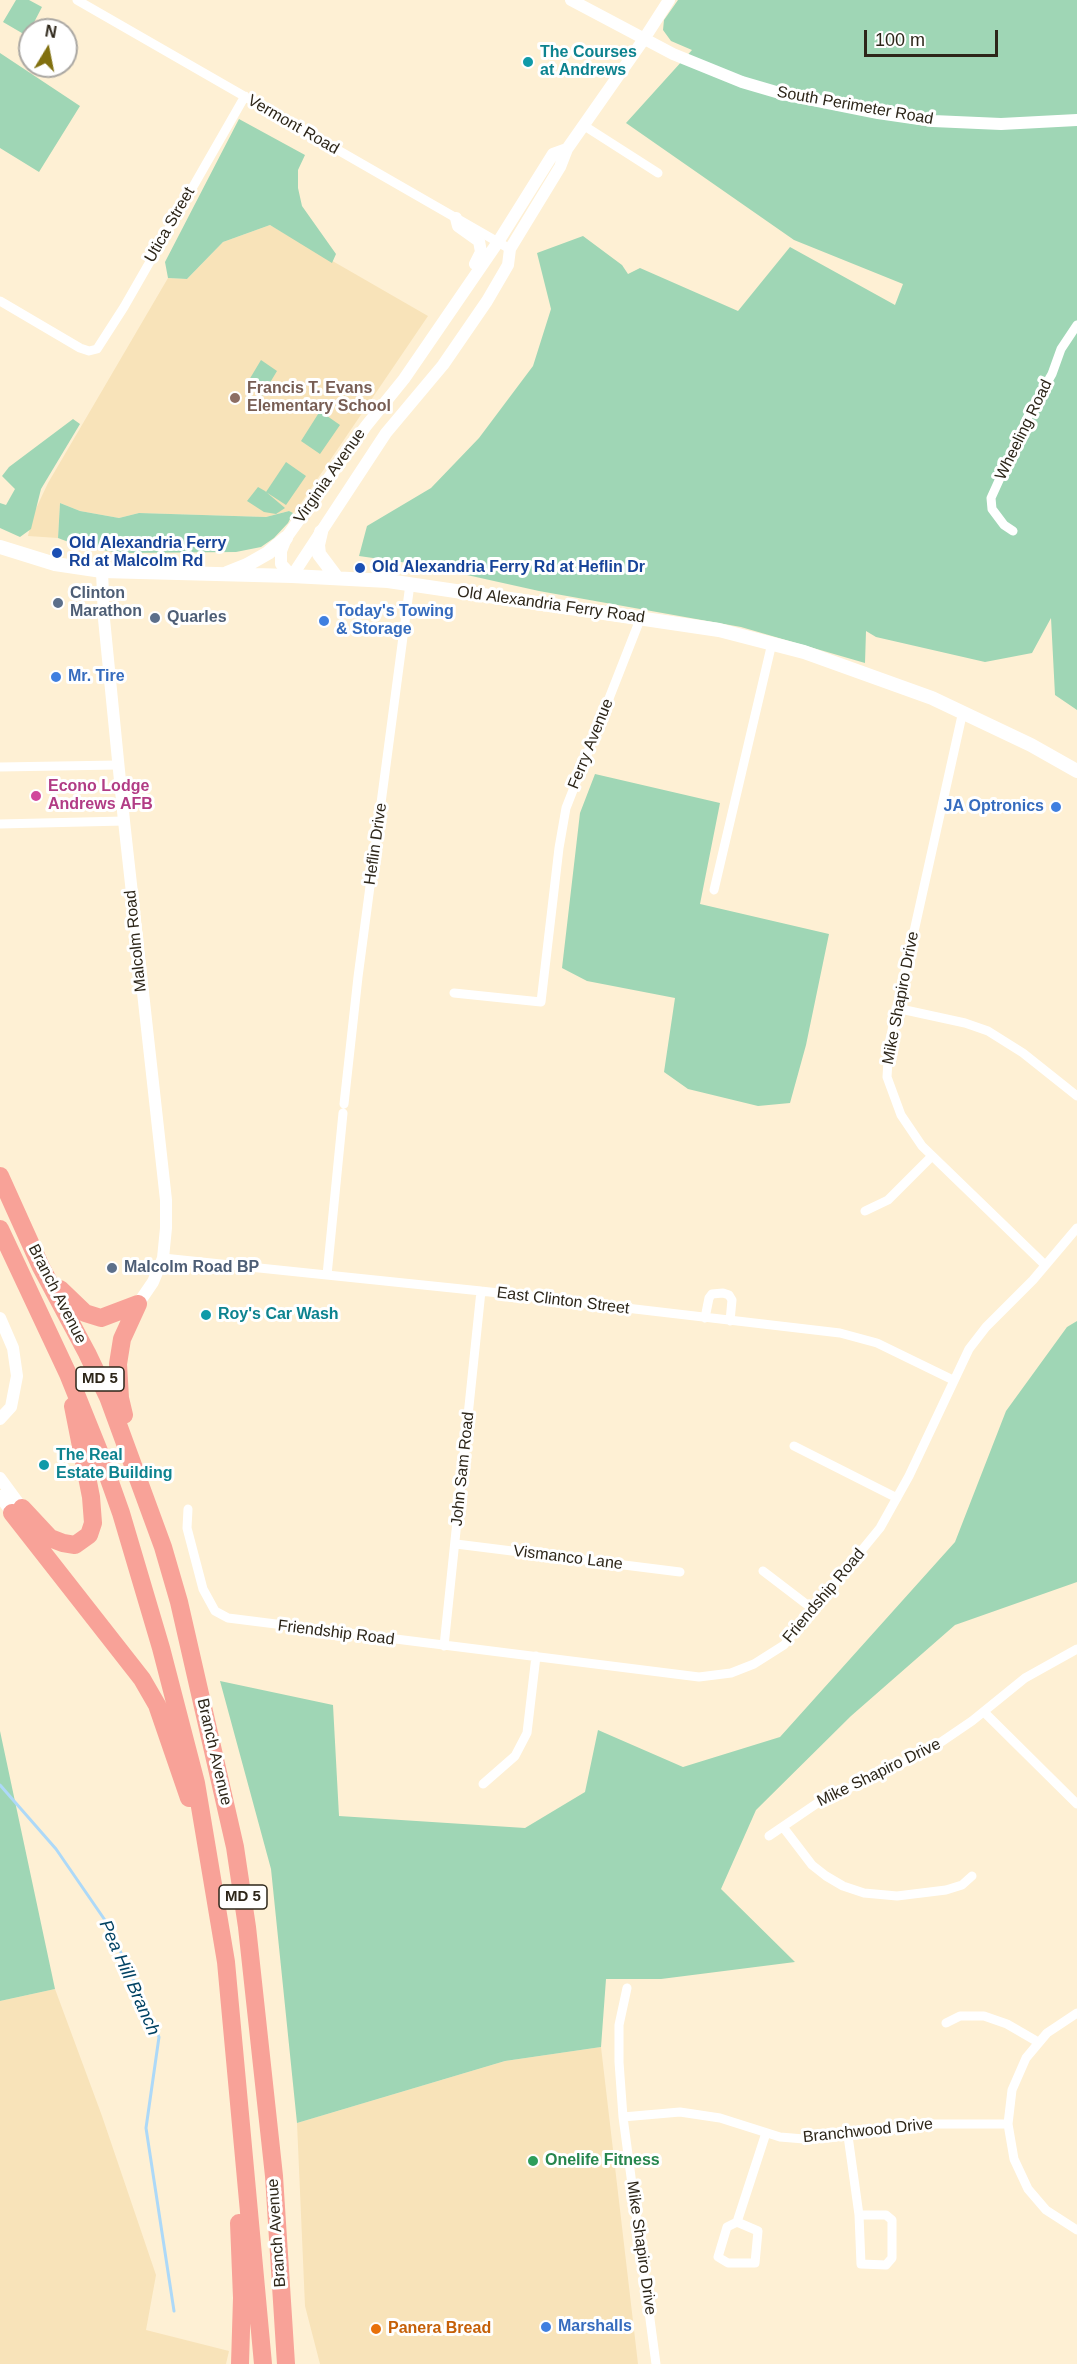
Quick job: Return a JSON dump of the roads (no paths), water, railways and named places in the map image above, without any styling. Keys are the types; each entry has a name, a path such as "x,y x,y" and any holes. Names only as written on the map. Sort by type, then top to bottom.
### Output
{"highway":[{"name":"Branch Avenue","path":"0,1176 41,1267 108,1396 163,1548 179,1602 235,1847 254,1981 274,2176 286,2364"},
{"name":"Branch Avenue","path":"0,1229 68,1374 99,1450 121,1513 161,1648 196,1783 226,1962 264,2364"},
{"path":"41,1267 70,1301 84,1313 101,1318 138,1304"},
{"path":"138,1304 122,1339 118,1364 120,1398 144,1498"},
{"path":"17,1510 56,1541 75,1545 89,1535 93,1523 91,1497 68,1374"},
{"path":"17,1510 142,1679 157,1705 209,1856"},
{"path":"240,2364 242,2298 236,2166 242,2129"},
{"path":"274,2176 298,2364"}],"main road":[{"path":"321,532 318,545 319,554 337,578"},
{"path":"221,575 247,565 268,553 286,538"},
{"name":"Old Alexandria Ferry Road","path":"0,547 55,564 102,571 292,576 410,584 719,630 772,643 866,673 963,711 1077,771"}],"street":[{"name":"Vermont Road","path":"77,0 510,249"},
{"name":"South Perimeter Road","path":"571,0 644,39 716,72 768,90 922,120 979,124 1077,120"},
{"name":"Virginia Avenue","path":"567,149 554,154 498,242 404,379 366,426 286,538 281,551 281,564 292,576 386,433 443,365 487,301 508,265 510,249 561,167 567,149 669,0"},
{"name":"Utica Street","path":"0,302 81,348 93,351 97,349 108,334 244,96"},
{"path":"583,125 658,173"},
{"path":"456,218 458,226 476,237 481,246 481,252 473,267 473,278"},
{"name":"Wheeling Road","path":"1013,531 1004,525 992,509 991,498 1030,412 1052,374 1061,349 1077,325"},
{"name":"Malcolm Road","path":"102,571 104,619 118,765 166,1200 164,1258 153,1282 138,1304"},
{"name":"Heflin Drive","path":"327,1275 358,977 410,584"},
{"name":"Ferry Avenue","path":"454,993 541,1002 563,824 571,795 641,617"},
{"path":"714,890 772,643"},
{"name":"Mike Shapiro Drive","path":"963,711 896,1008 887,1052 887,1077 896,1105 906,1124 932,1156 1045,1265"},
{"path":"0,767 118,765"},
{"path":"0,824 124,821"},
{"path":"896,1008 965,1023 988,1031 1023,1053 1077,1096"},
{"path":"865,1212 888,1200 932,1156"},
{"name":"Friendship Road","path":"188,1509 186,1524 203,1589 212,1607 224,1617 265,1624 699,1677 722,1675 742,1669 771,1655 794,1635 880,1528 912,1470 953,1380 975,1339 1077,1228"},
{"name":"East Clinton Street","path":"164,1258 481,1291 832,1332 861,1338 891,1349 953,1380"},
{"name":"John Sam Road","path":"444,1646 481,1291"},
{"path":"705,1318 709,1298 712,1294 723,1293 729,1295 732,1300 730,1321"},
{"path":"0,1318 13,1348 17,1376 11,1407 0,1419"},
{"path":"794,1446 897,1498"},
{"path":"0,1478 17,1510"},
{"path":"0,1496 17,1510"},
{"name":"Vismanco Lane","path":"456,1544 680,1572"},
{"path":"762,1571 814,1610"},
{"name":"Mike Shapiro Drive","path":"769,1836 819,1802 925,1753 984,1712 1025,1678 1077,1649"},
{"path":"483,1784 515,1756 527,1733 536,1656"},
{"path":"984,1712 1077,1804"},
{"path":"783,1827 812,1865 843,1886 864,1893 897,1896 946,1890 962,1884 972,1876"},
{"name":"Mike Shapiro Drive","path":"627,1988 622,2006 618,2041 623,2117 656,2364"},
{"path":"1077,2013 1057,2025 1038,2042 1026,2058 1015,2080 1008,2124 1014,2159 1028,2189 1046,2210 1077,2230"},
{"path":"946,2023 960,2016 984,2016 1007,2024 1038,2042"},
{"name":"Branchwood Drive","path":"623,2117 680,2112 720,2118 765,2133 793,2138 848,2136 930,2124 1008,2124"},
{"path":"737,2222 758,2231 755,2263 728,2263 718,2258 726,2227 737,2222 765,2133"},
{"path":"848,2136 859,2215 861,2264 886,2265 892,2258 892,2220 886,2215 859,2215"}],"waterway":[{"name":"Pea Hill Branch","path":"0,1785 56,1849 109,1926 159,2037 146,2128 174,2311"}],"place":[{"name":"The Courses at Andrews","path":"528,62"},
{"name":"Francis T. Evans Elementary School","path":"235,398"},
{"name":"Old Alexandria Ferry Rd at Malcolm Rd","path":"57,553"},
{"name":"Old Alexandria Ferry Rd at Heflin Dr","path":"360,568"},
{"name":"Clinton Marathon","path":"58,603"},
{"name":"Quarles","path":"155,618"},
{"name":"Today's Towing & Storage","path":"324,621"},
{"name":"Mr. Tire","path":"56,677"},
{"name":"Econo Lodge Andrews AFB","path":"36,796"},
{"name":"JA Optronics","path":"1056,807"},
{"name":"Malcolm Road BP","path":"112,1268"},
{"name":"Roy's Car Wash","path":"206,1315"},
{"name":"The Real Estate Building","path":"44,1465"},
{"name":"Onelife Fitness","path":"533,2161"},
{"name":"Marshalls","path":"546,2327"},
{"name":"Panera Bread","path":"376,2329"}]}
